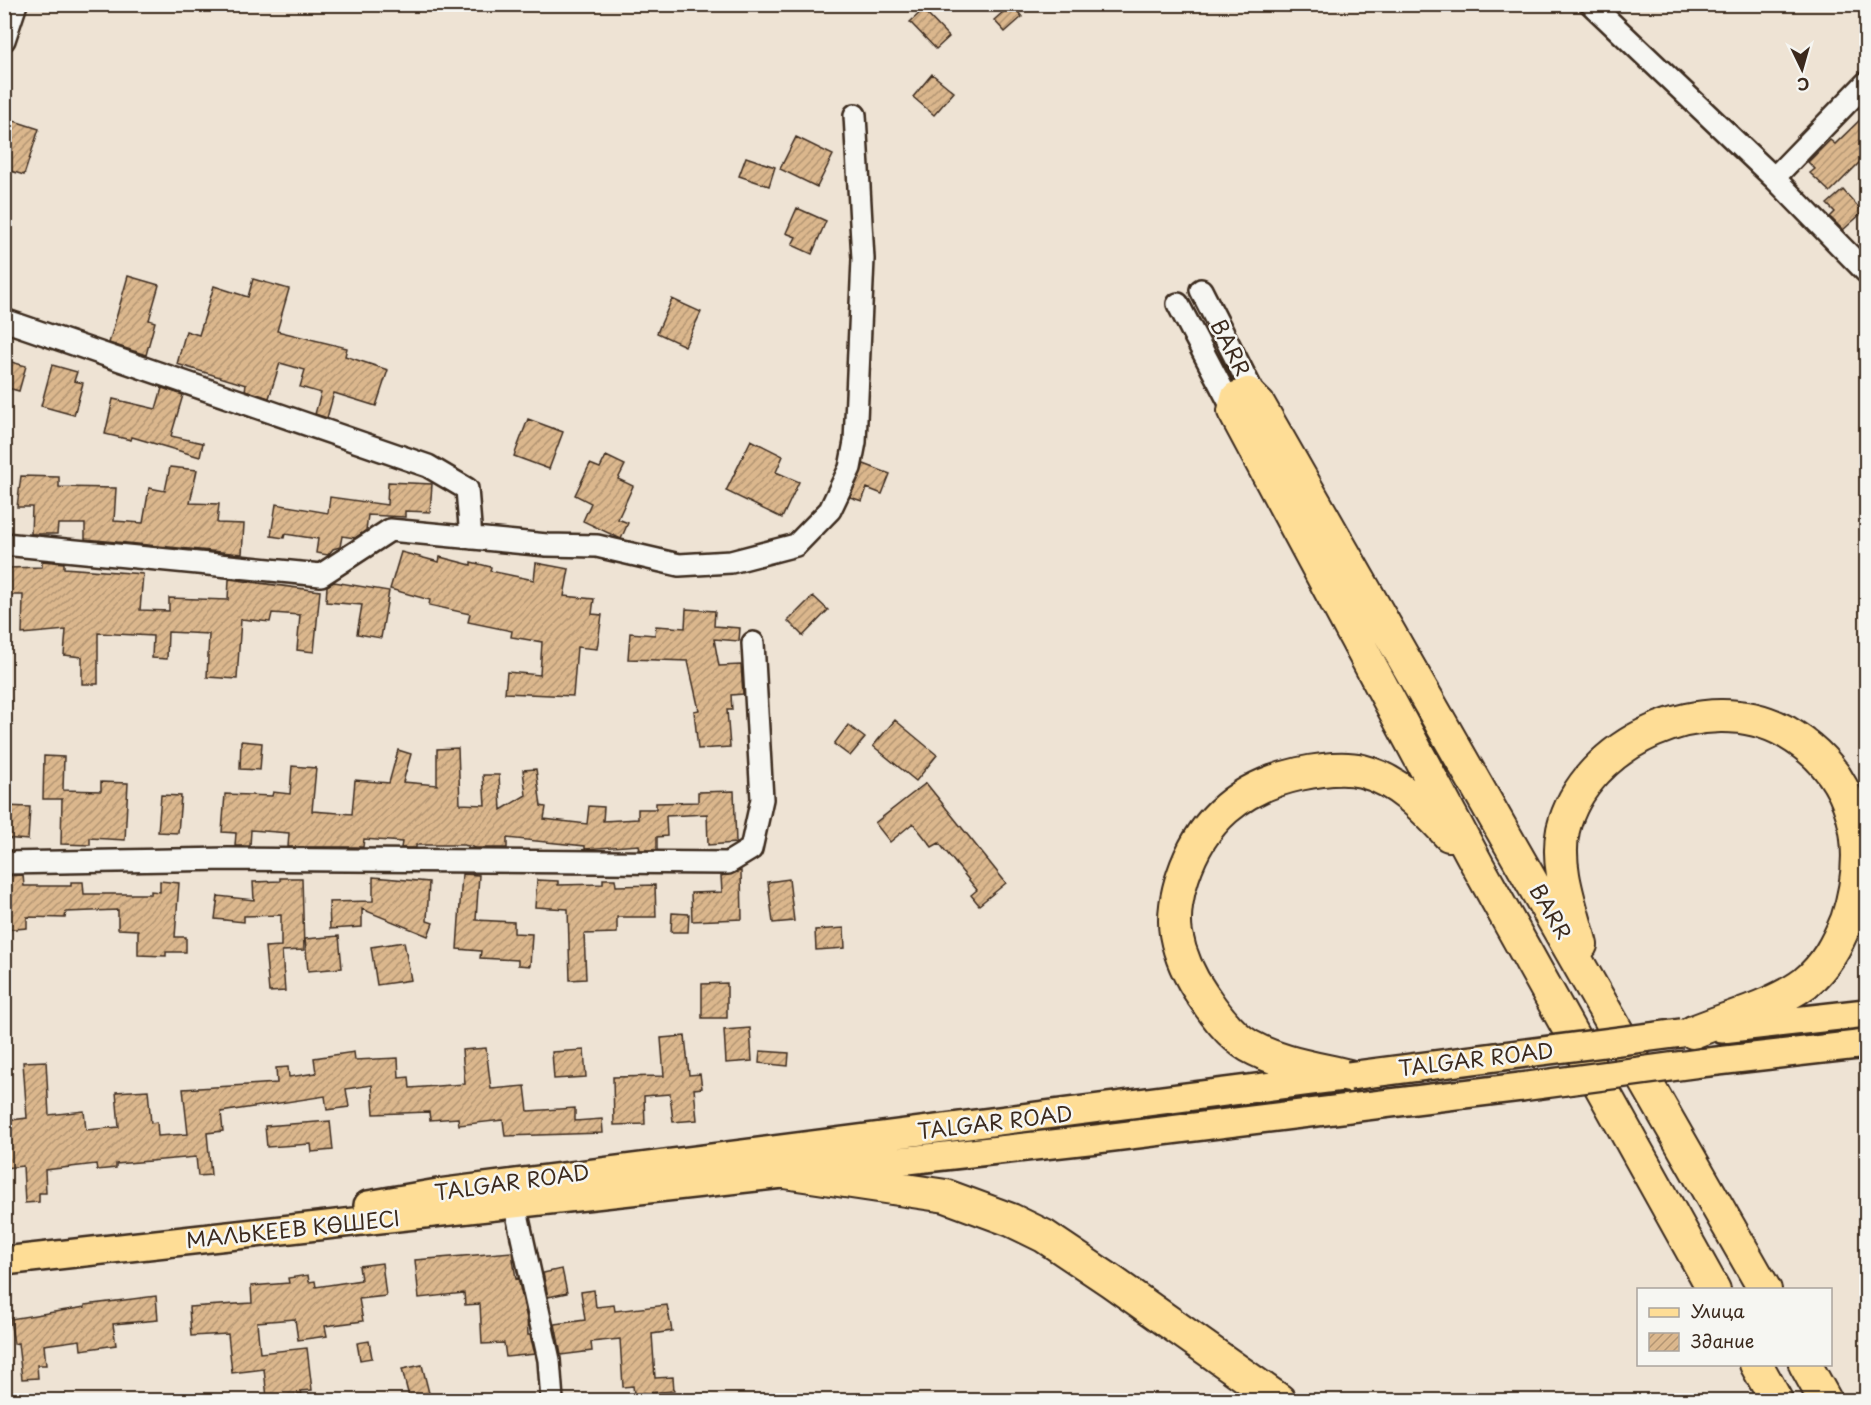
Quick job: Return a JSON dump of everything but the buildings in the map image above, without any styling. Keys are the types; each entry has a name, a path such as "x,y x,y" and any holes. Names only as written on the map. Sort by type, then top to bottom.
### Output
{"highway":[{"path":"1247,408 1320,540"},
{"name":"BARR","path":"1320,540 1478,866 1713,1288"},
{"name":"BARR","path":"1320,540 1590,981 1764,1288"},
{"path":"1590,981 1561,861 1563,830 1577,800 1598,768 1629,743 1667,724 1704,716 1749,718 1785,732 1822,760 1849,798 1860,833 1859,874 1851,908 1835,950 1805,983 1774,999 1687,1033"},
{"path":"1349,1076 1277,1058 1248,1045 1216,1016 1192,980 1176,933 1178,892 1190,855 1208,824 1239,798 1271,780 1319,769 1362,771 1401,789 1421,805 1478,866"},
{"path":"784,1172 946,1196 1011,1220 1044,1236 1111,1281 1279,1401"},
{"path":"1757,1366 1776,1401"},
{"path":"1806,1366 1825,1401"}],"main road":[{"name":"TALGAR ROAD","path":"125,1248 438,1193 1687,1033 1866,1013"},
{"name":"TALGAR ROAD","path":"784,1172 1098,1139 1866,1044"},
{"name":"МАЛЬКЕЕВ КӨШЕСІ","path":"125,1248 515,1205 784,1172"},
{"path":"4,1261 125,1248"}],"street":[{"path":"4,40 16,4"},
{"path":"1591,4 1774,178 1866,272"},
{"path":"1774,178 1866,82"},
{"path":"4,544 321,575 390,530 547,545 597,546 679,565 732,562 796,545 830,510 850,468 855,442 862,259 855,115"},
{"name":"BARR","path":"1201,290 1247,408"},
{"name":"BARR","path":"1178,304 1247,408"},
{"path":"4,320 428,466 467,489 471,538"},
{"path":"4,863 229,860 728,863 751,849 762,799 753,643"},
{"path":"515,1205 549,1360 552,1401"}]}
